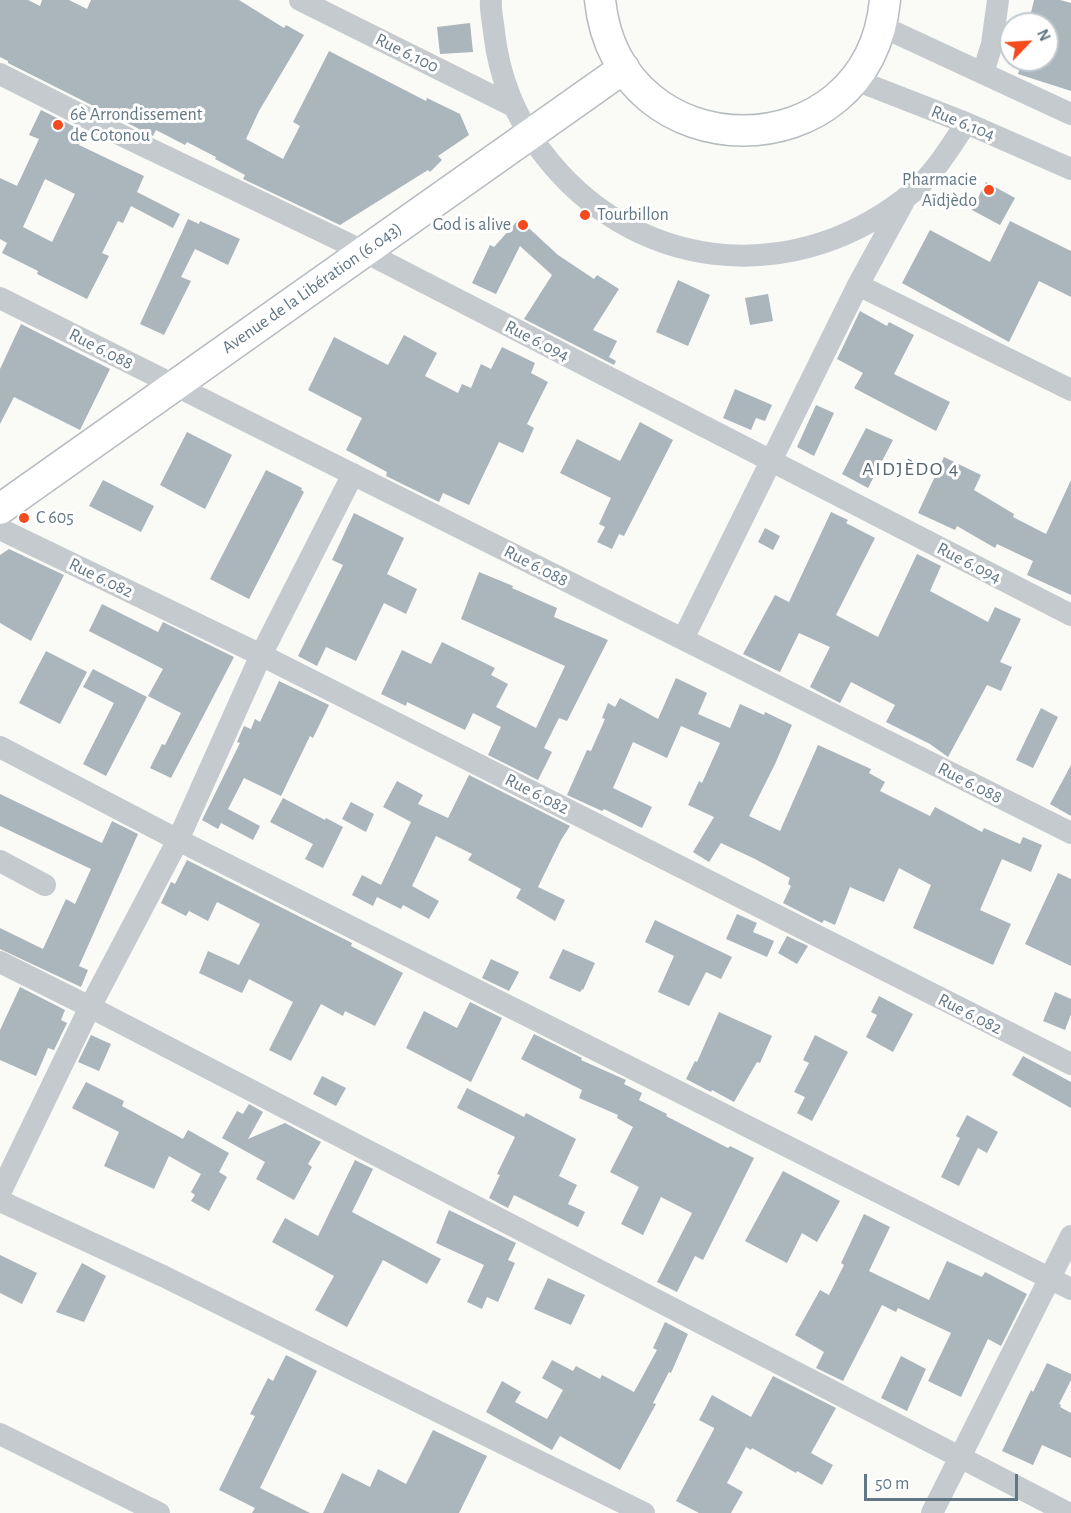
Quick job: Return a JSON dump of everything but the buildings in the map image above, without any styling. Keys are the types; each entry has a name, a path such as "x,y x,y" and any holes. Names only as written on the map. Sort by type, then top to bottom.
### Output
{"main road":[{"path":"600,0 606,32 624,68 640,88 667,110 698,124 732,131 766,130 799,120 828,103 853,79 870,54 883,13"},
{"name":"Avenue de la Libération (6.043)","path":"0,509 624,68"}],"street":[{"name":"Rue 6.100","path":"300,0 513,106"},
{"path":"491,0 497,57 513,106 529,135 559,175 595,207 636,232 681,248 728,256 775,255 822,244 865,226 905,199 936,170 966,123"},
{"path":"983,73 992,44 998,0"},
{"path":"883,13 983,73 1071,114"},
{"name":"Rue 6.094","path":"0,74 123,136 365,252 1071,615"},
{"name":"Rue 6.104","path":"853,79 966,123 1071,169"},
{"path":"683,639 858,285 905,199"},
{"path":"858,285 1071,390"},
{"name":"Rue 6.088","path":"0,298 1071,833"},
{"path":"0,1193 90,1007 178,840 261,655 353,474"},
{"name":"Rue 6.082","path":"0,529 261,655 1071,1064"},
{"path":"0,747 178,840 1071,1289"},
{"path":"0,861 45,885"},
{"path":"0,962 1068,1513"},
{"path":"0,1201 163,1276 644,1513"},
{"path":"932,1513 1071,1236"},
{"path":"0,1434 159,1513"}],"place":[{"name":"6è Arrondissement de Cotonou","path":"58,125"},
{"name":"Pharmacie Aïdjèdo","path":"989,190"},
{"name":"Tourbillon","path":"585,215"},
{"name":"God is alive","path":"523,225"},
{"name":"C 605","path":"24,518"}],"district":[{"name":"AIDJÈDO 4","path":"911,469"}]}
